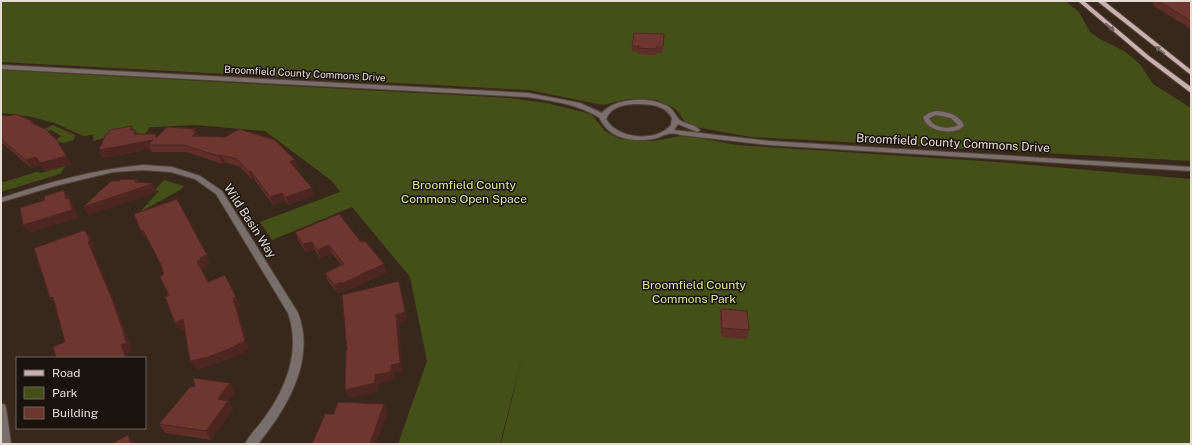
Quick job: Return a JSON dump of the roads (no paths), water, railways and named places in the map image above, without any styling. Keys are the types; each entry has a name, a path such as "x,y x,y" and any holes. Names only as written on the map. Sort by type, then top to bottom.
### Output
{"main road":[{"path":"1081,1 1135,47 1191,91"},
{"path":"1100,1 1191,73"}],"street":[{"name":"Broomfield County Commons Drive","path":"1,67 510,94 534,96 570,103 612,107 630,102 655,104 671,112 676,121 692,129 737,140 769,144 1191,169"},
{"name":"Broomfield County Commons Drive","path":"570,103 591,110 604,117 604,123 611,130 630,137 653,137 668,132 713,135"},
{"path":"604,117 612,107"},
{"path":"936,113 948,115 958,119 961,125 960,127 952,130 941,129 931,125 926,117 936,113"},
{"path":"668,132 674,127 676,121"},
{"name":"Wild Basin Way","path":"1,200 87,175 133,168 152,168 187,173 211,184 219,192 293,313 298,329 299,347 294,373 284,398 266,426 251,444"},
{"path":"1,408 5,444"}],"park label":[{"name":"Broomfield County Commons Open Space","path":"464,192"},
{"name":"Broomfield County Commons Park","path":"694,292"}]}
